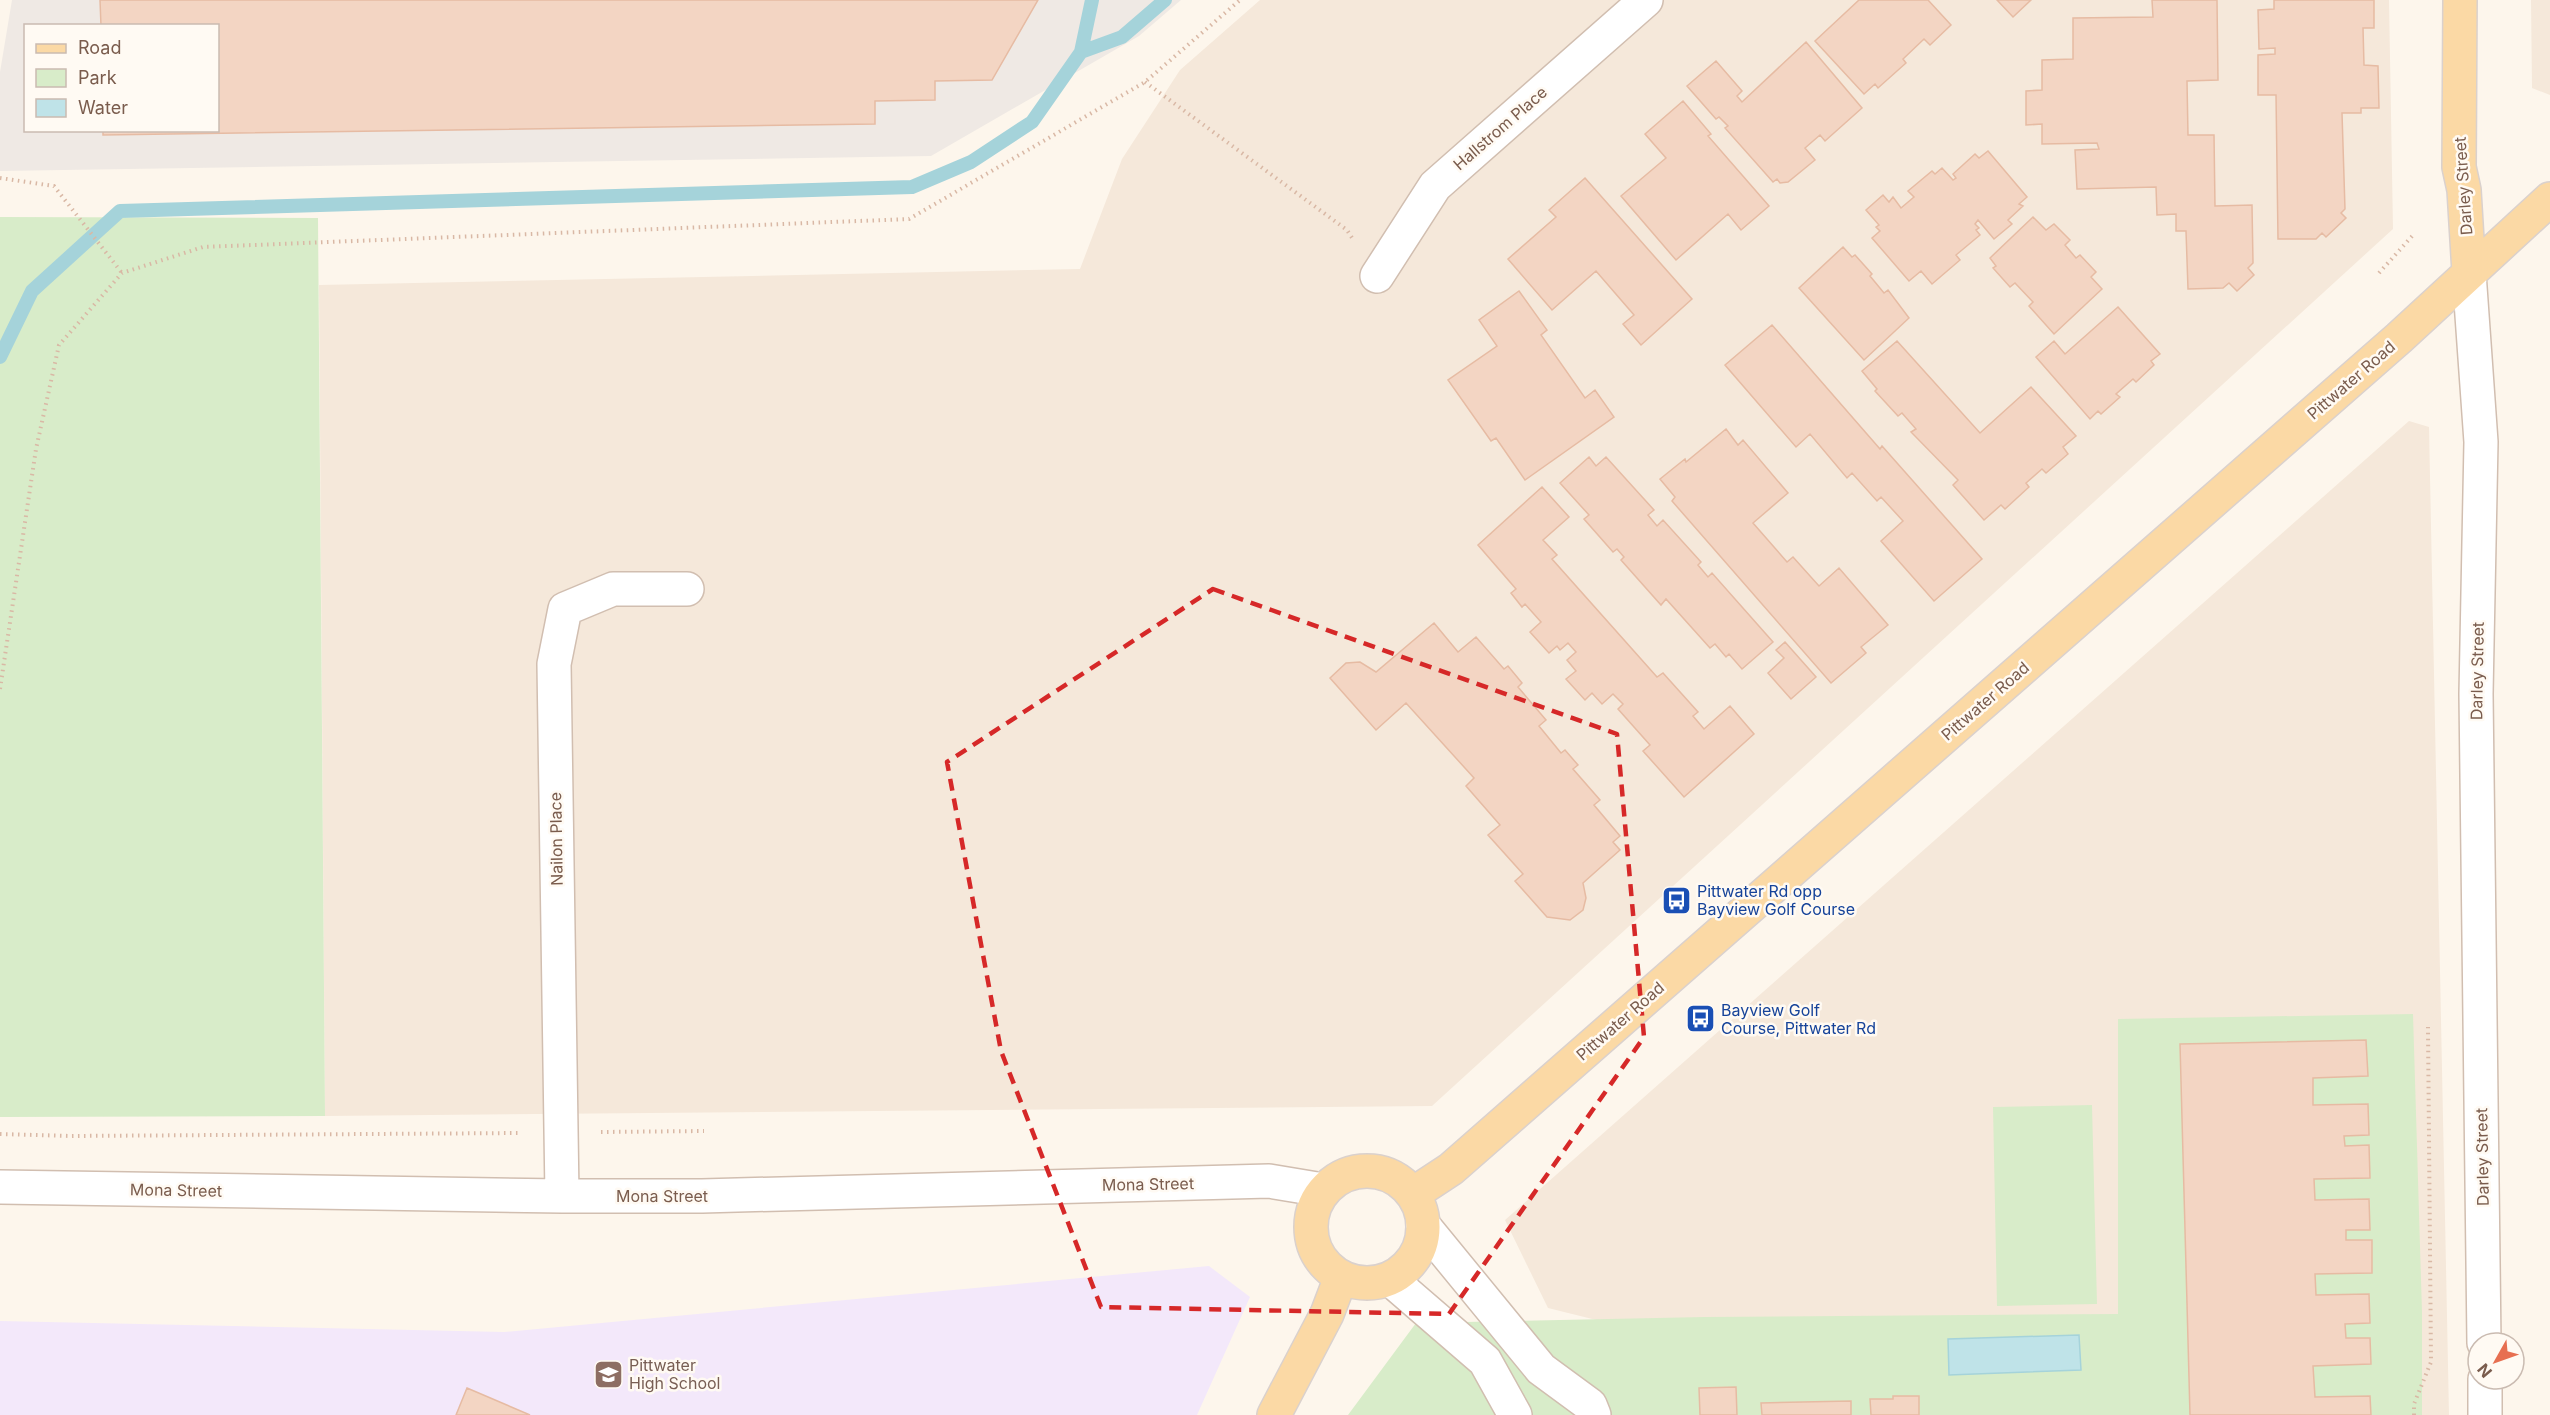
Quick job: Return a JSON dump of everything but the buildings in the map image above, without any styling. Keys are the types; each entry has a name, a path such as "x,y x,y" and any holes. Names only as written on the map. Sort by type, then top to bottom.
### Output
{"main road":[{"name":"Darley Street","path":"2460,0 2459,167 2464,190 2469,273"},
{"name":"Pittwater Road","path":"1413,1194 1451,1169 2469,273 2550,199"},
{"path":"1369,1170 1394,1177 1413,1194 1421,1208 1423,1224 1420,1247 1408,1265 1390,1279 1374,1283 1357,1283 1341,1277 1321,1261 1311,1238 1312,1212 1323,1190 1344,1174 1369,1170"},
{"path":"1274,1415 1327,1314 1341,1277"}],"street":[{"name":"Hallstrom Place","path":"1377,276 1435,186 1646,0"},
{"name":"Darley Street","path":"2469,273 2481,442 2476,694 2484,1331"},
{"name":"Nailon Place","path":"562,1197 554,664 565,609 613,589 687,589"},
{"name":"Mona Street","path":"0,1187 562,1197 702,1196 1269,1181 1323,1190"},
{"path":"1423,1224 1541,1369 1590,1405 1594,1415"},
{"path":"1390,1279 1485,1361 1515,1415"},
{"path":"2485,1391 2485,1415"}],"path":[{"path":"0,689 36,449 59,345 122,273 202,247 909,219 1145,82 1240,0"},
{"path":"1145,82 1347,230 1377,276"},
{"path":"0,178 54,186 122,273"},
{"path":"2379,273 2414,234"},
{"path":"2414,1415 2414,1404 2431,1362 2428,1028"},
{"path":"0,1134 71,1136 704,1131"}],"highlighted area":[{"path":"1213,589 1617,734 1644,1037 1449,1314 1101,1307 1001,1051 947,762"}],"shaded area":[{"path":"12,0 1181,0 1139,36 931,156 0,171 0,72"},
{"path":"1260,0 2389,0 2393,229 1432,1106 325,1116 319,285 1080,269 1122,159 1180,70"},
{"path":"2531,0 2550,0 2550,95 2532,88"},
{"path":"2409,421 2429,427 2449,1415 1694,1415 1689,1343 1548,1308 1505,1220"},
{"name":"Pittwater High School","path":"1209,1266 1250,1297 1197,1415 0,1415 0,1321 504,1332"}],"green space":[{"path":"0,217 318,218 325,1116 0,1117"},
{"path":"2413,1014 2422,1312 2422,1415 1348,1415 1416,1323 1704,1317 2118,1314 2118,1019"},
{"path":"2092,1105 2097,1304 1997,1306 1993,1107"}],"water":[{"path":"2079,1335 2081,1370 1949,1375 1948,1339"}],"waterway":[{"path":"0,357 32,291 120,211 912,187 971,162 1032,122 1081,52 1092,0"},
{"path":"1081,52 1122,37 1165,0"}],"place":[{"name":"Pittwater Rd opp Bayview Golf Course","path":"1676,900"},
{"name":"Bayview Golf Course, Pittwater Rd","path":"1700,1019"},
{"name":"Pittwater High School","path":"608,1374"}]}
